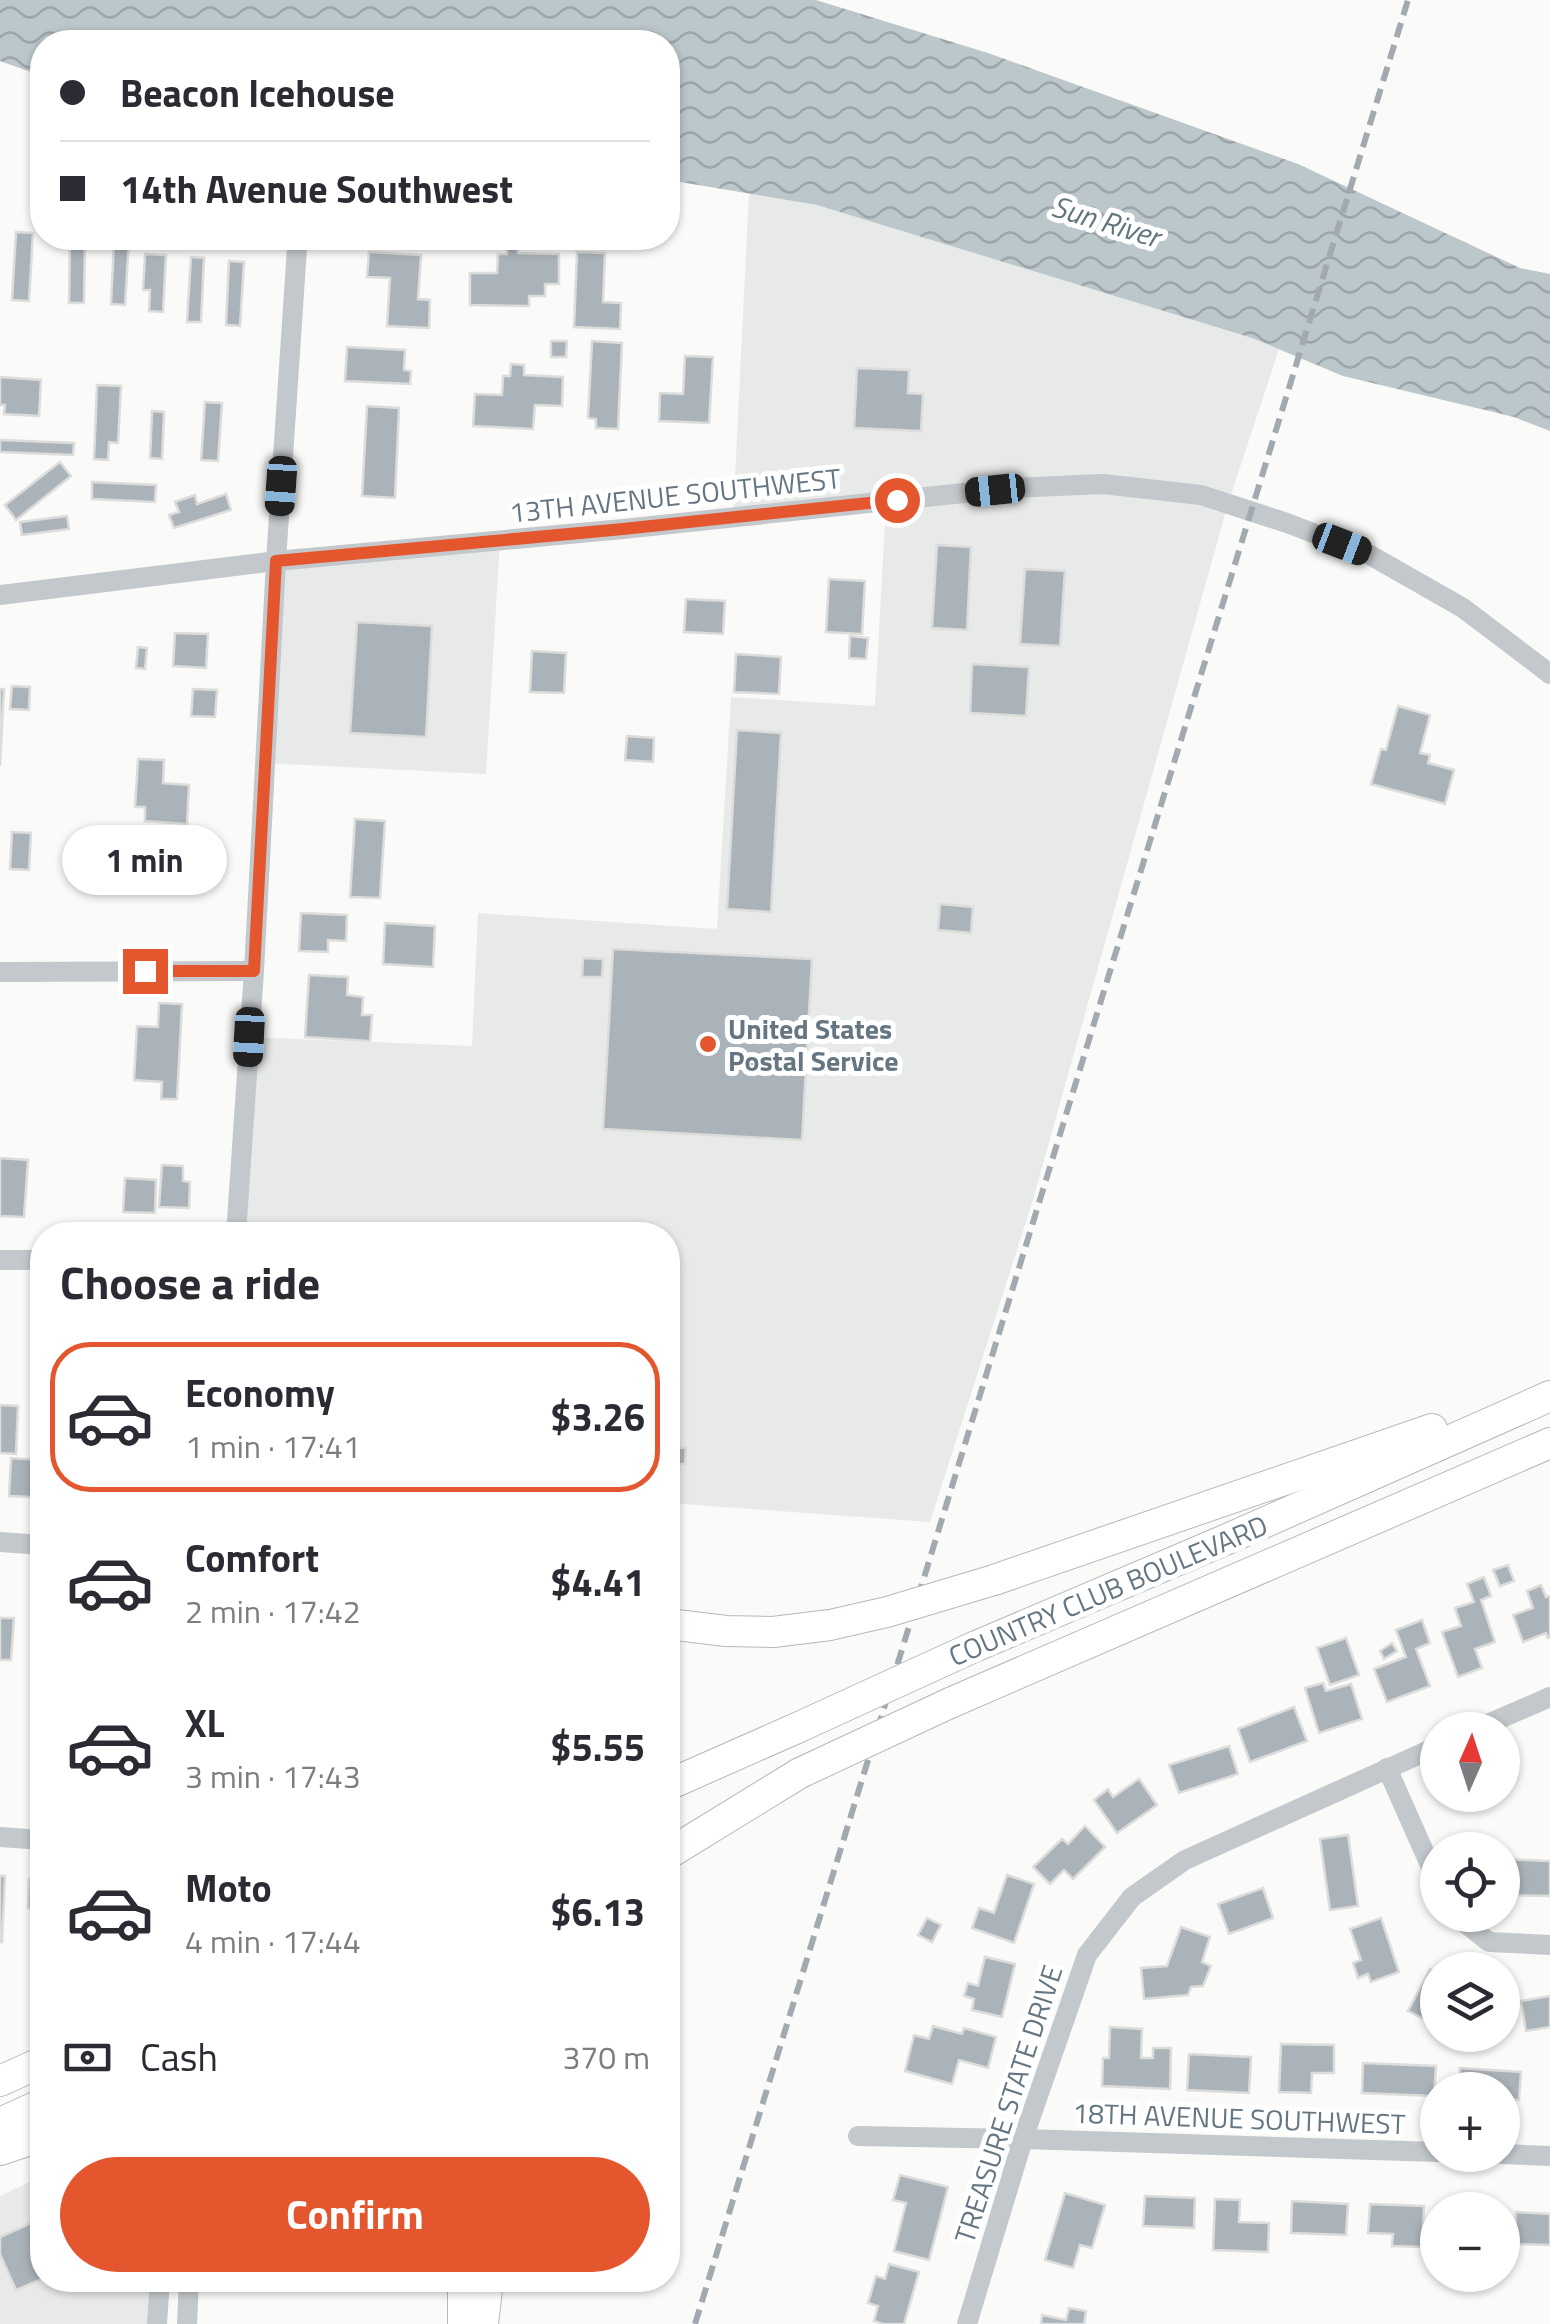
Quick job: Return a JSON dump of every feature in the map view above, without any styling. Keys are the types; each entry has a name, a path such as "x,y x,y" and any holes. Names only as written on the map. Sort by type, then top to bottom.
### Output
{"highway":[{"name":"COUNTRY CLUB BOULEVARD","path":"680,1780 1550,1396"},
{"path":"680,1625 773,1632 887,1612 994,1580 1449,1423 1508,1414"},
{"name":"COUNTRY CLUB BOULEVARD","path":"680,1825 950,1703 1550,1444"},
{"path":"680,1847 800,1773"},
{"path":"0,2081 30,2067"},
{"path":"0,2123 30,2109"},
{"path":"0,2150 30,2140"},
{"path":"463,2292 463,2324"},
{"path":"482,2324 486,2292"}],"street":[{"path":"237,1222 298,250"},
{"name":"13TH AVENUE SOUTHWEST","path":"0,595 276,561 1011,488 1103,484 1200,495 1370,555 1463,608 1550,674"},
{"path":"0,972 254,971"},
{"path":"0,1260 30,1260"},
{"path":"0,1542 30,1543"},
{"path":"1515,1712 1550,1697"},
{"name":"TREASURE STATE DRIVE","path":"967,2324 1023,2139 1087,1954 1132,1896 1185,1860 1420,1754"},
{"path":"1387,1768 1420,1842"},
{"path":"0,1837 30,1839"},
{"path":"1476,1932 1489,1942 1550,1945"},
{"name":"18TH AVENUE SOUTHWEST","path":"858,2136 1420,2151"},
{"path":"1520,2155 1550,2156"},
{"path":"157,2324 159,2292"},
{"path":"187,2324 188,2292"}],"shaded area":[{"path":"749,193 817,205 1279,349 1228,504 1032,1203 930,1522 680,1504 680,1222 237,1222 249,1037 472,1046 478,913 717,929 731,697 875,706 886,502 733,518"},
{"path":"500,541 486,774 265,763 276,561"},
{"path":"30,2182 30,2292 159,2292 158,2324 0,2324 0,2196"}],"water":[{"name":"Sun River","path":"0,0 816,0 988,53 1298,164 1520,268 1550,274 1550,431 1514,417 1343,376 1252,338 817,205 680,182 680,30 30,30 30,72 0,61"}],"building":[{"path":"16,232 30,233 29,301 12,300"},
{"path":"70,250 85,250 84,303 69,303"},
{"path":"114,250 128,250 125,305 111,304"},
{"path":"507,250 518,250 559,254 559,284 545,284 545,296 529,296 529,306 470,305 470,273 497,273 498,254 507,254"},
{"path":"369,252 421,255 418,299 430,300 429,328 387,326 390,278 367,277"},
{"path":"577,252 605,253 603,302 621,303 620,329 574,327"},
{"path":"145,254 166,255 163,312 149,311 150,290 143,290"},
{"path":"191,257 204,258 201,322 187,322"},
{"path":"229,261 244,262 240,326 226,325"},
{"path":"551,341 567,341 566,357 551,357"},
{"path":"592,341 622,343 618,429 596,428 596,419 588,418"},
{"path":"347,347 405,350 404,370 411,371 410,384 345,381"},
{"path":"685,356 713,357 709,423 659,421 660,393 683,394"},
{"path":"511,364 524,365 524,375 563,377 562,406 535,405 533,429 473,426 475,394 502,395 503,376 510,376"},
{"path":"857,368 909,370 908,393 923,394 921,431 854,428"},
{"path":"0,377 41,380 39,416 4,414 5,405 0,405"},
{"path":"97,385 121,386 118,443 109,442 108,460 94,459"},
{"path":"205,402 222,403 218,461 201,460"},
{"path":"367,406 399,408 395,498 362,496"},
{"path":"152,411 164,412 162,459 150,458"},
{"path":"0,440 74,443 73,455 0,452"},
{"path":"60,462 71,476 16,520 5,505"},
{"path":"92,482 156,485 155,502 92,499"},
{"path":"226,494 231,510 174,528 169,515 179,512 175,502 195,495 197,504"},
{"path":"67,516 69,529 22,535 20,522"},
{"path":"937,545 971,547 967,630 932,628"},
{"path":"1025,569 1065,571 1060,646 1020,644"},
{"path":"829,579 865,581 862,634 826,632"},
{"path":"686,599 725,601 723,634 684,632"},
{"path":"357,622 432,626 426,737 350,733"},
{"path":"175,633 208,634 206,668 173,666"},
{"path":"850,636 868,638 866,659 849,658"},
{"path":"138,647 147,648 145,669 136,668"},
{"path":"532,651 566,653 564,693 530,692"},
{"path":"736,654 781,657 779,694 734,692"},
{"path":"972,664 1029,667 1026,716 970,713"},
{"path":"12,686 30,687 29,710 10,709"},
{"path":"0,689 4,689 0,766"},
{"path":"193,689 217,690 215,717 191,716"},
{"path":"1398,706 1430,715 1420,753 1430,755 1428,763 1454,770 1445,804 1371,784 1381,749 1386,750"},
{"path":"737,730 781,733 771,912 727,909"},
{"path":"627,736 654,738 653,762 625,760"},
{"path":"138,759 164,760 163,783 189,785 187,824 145,821 145,807 135,807"},
{"path":"355,819 385,821 380,898 350,897"},
{"path":"12,832 31,833 29,870 10,869"},
{"path":"940,904 973,907 971,933 938,930"},
{"path":"301,913 347,915 346,941 328,940 328,952 299,951"},
{"path":"385,923 435,926 433,967 383,964"},
{"name":"United States Postal Service","path":"613,949 812,959 802,1140 603,1129"},
{"path":"583,958 603,959 602,977 582,977"},
{"path":"309,975 348,977 347,995 363,997 362,1015 372,1015 370,1041 305,1037"},
{"path":"159,1003 182,1004 177,1099 161,1099 162,1082 134,1080 137,1026 158,1027"},
{"path":"0,1158 28,1160 24,1217 0,1216"},
{"path":"162,1165 183,1166 183,1181 190,1182 189,1208 159,1207"},
{"path":"125,1178 156,1180 155,1213 123,1212"},
{"path":"0,1405 18,1406 16,1454 0,1453"},
{"path":"680,1448 686,1448 685,1464 680,1464"},
{"path":"11,1458 30,1459 30,1497 9,1496"},
{"path":"1508,1565 1514,1581 1500,1586 1493,1570"},
{"path":"1484,1577 1491,1596 1481,1600 1495,1642 1475,1649 1482,1668 1458,1677 1442,1632 1461,1626 1455,1608 1474,1602 1467,1584"},
{"path":"1541,1585 1546,1597 1550,1596 1550,1637 1546,1633 1523,1642 1513,1615 1533,1608 1527,1591"},
{"path":"0,1618 14,1618 11,1660 0,1660"},
{"path":"1422,1620 1430,1643 1416,1649 1430,1686 1387,1702 1374,1669 1406,1657 1396,1630"},
{"path":"1346,1638 1359,1675 1330,1685 1317,1648"},
{"path":"1392,1643 1397,1651 1384,1659 1380,1651"},
{"path":"1323,1683 1326,1691 1351,1684 1362,1719 1319,1733 1305,1688"},
{"path":"1294,1707 1307,1741 1250,1762 1238,1729"},
{"path":"1229,1746 1238,1774 1179,1793 1169,1765"},
{"path":"1139,1779 1157,1805 1117,1833 1094,1800 1108,1789 1113,1797"},
{"path":"1085,1826 1105,1847 1073,1879 1064,1870 1050,1884 1033,1867 1062,1839 1068,1844"},
{"path":"1348,1835 1358,1906 1330,1910 1320,1839"},
{"path":"1520,1860 1550,1861 1550,1896 1520,1895"},
{"path":"1007,1875 1034,1884 1014,1943 972,1928 979,1908 994,1913"},
{"path":"0,1876 5,1876 2,1942 0,1942"},
{"path":"1263,1888 1273,1918 1229,1934 1218,1904"},
{"path":"927,1918 941,1925 932,1942 918,1935"},
{"path":"1381,1918 1399,1972 1371,1982 1368,1974 1358,1978 1353,1963 1361,1960 1350,1929"},
{"path":"1181,1927 1210,1937 1202,1962 1211,1966 1203,1986 1191,1987 1188,1995 1144,1999 1141,1968 1167,1966"},
{"path":"985,1957 1015,1964 1002,2017 972,2010 974,1999 964,1996 968,1983 978,1986"},
{"path":"1420,1988 1420,2017 1408,2011"},
{"path":"1550,1996 1550,2027 1526,2031 1521,2001"},
{"path":"933,2026 962,2034 964,2028 996,2037 988,2068 959,2060 952,2084 905,2071 914,2035 929,2039"},
{"path":"1110,2027 1142,2029 1141,2058 1153,2058 1153,2048 1171,2048 1170,2089 1102,2086 1103,2058 1109,2058"},
{"path":"1281,2044 1334,2045 1334,2073 1312,2073 1311,2093 1279,2092"},
{"path":"1189,2054 1251,2057 1249,2093 1187,2090"},
{"path":"1363,2063 1436,2066 1436,2072 1420,2072 1420,2095 1362,2093"},
{"path":"1460,2068 1521,2072 1520,2086 1520,2072 1460,2072"},
{"path":"900,2175 948,2187 929,2260 894,2251 906,2203 893,2200"},
{"path":"1065,2193 1105,2205 1092,2248 1080,2245 1073,2268 1045,2260"},
{"path":"1145,2196 1195,2198 1194,2228 1143,2226"},
{"path":"1215,2199 1240,2200 1239,2222 1269,2223 1268,2252 1213,2250"},
{"path":"1292,2201 1348,2204 1346,2235 1291,2233"},
{"path":"1370,2204 1420,2206 1420,2247 1392,2246 1393,2234 1368,2233"},
{"path":"1520,2212 1550,2214 1550,2245 1520,2244"},
{"path":"30,2223 30,2284 16,2290 0,2254 0,2237"},
{"path":"889,2264 919,2272 904,2324 874,2321 878,2306 868,2303 876,2276 885,2279"},
{"path":"1069,2308 1086,2311 1084,2324 1041,2324 1042,2315 1066,2320"}],"railway":[{"path":"695,2324 1408,0"}],"place":[{"name":"United States Postal Service","path":"708,1044"}],"route":[{"path":"145,971 254,971 276,561 897,500"}]}
